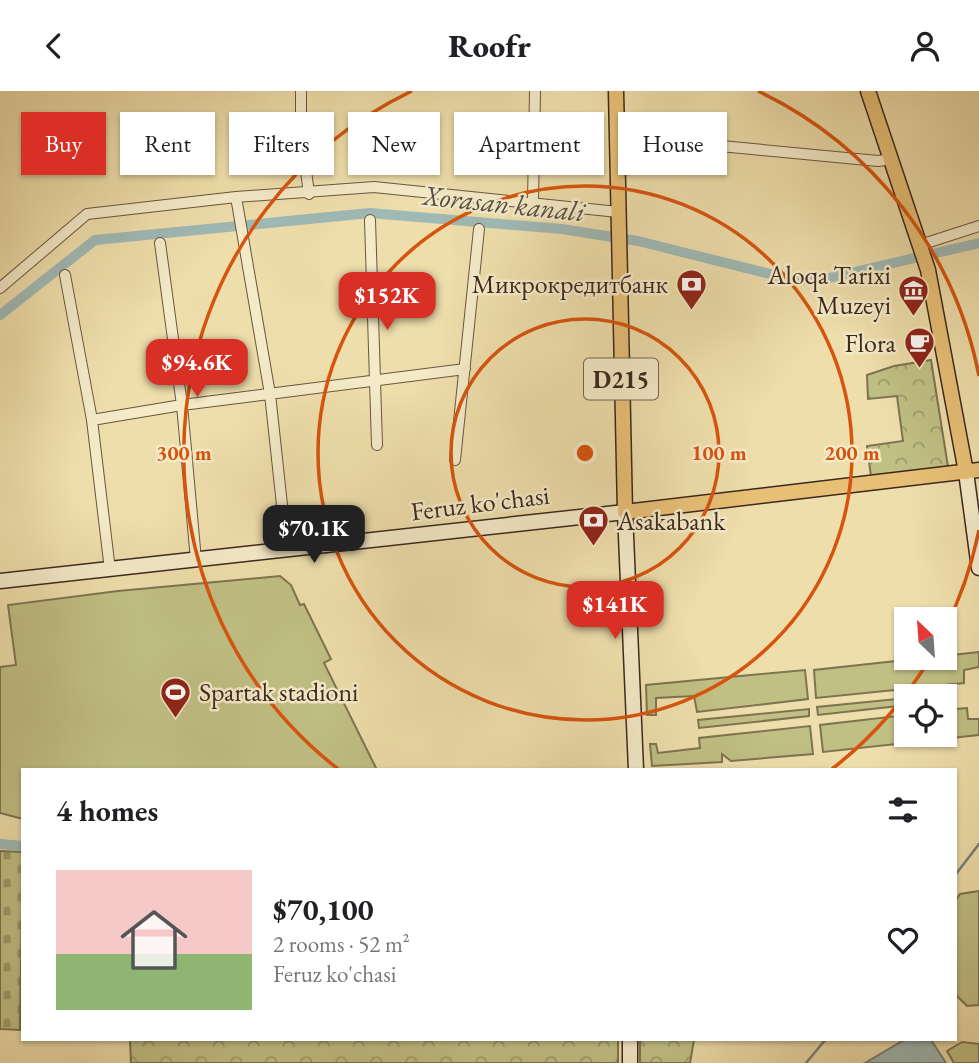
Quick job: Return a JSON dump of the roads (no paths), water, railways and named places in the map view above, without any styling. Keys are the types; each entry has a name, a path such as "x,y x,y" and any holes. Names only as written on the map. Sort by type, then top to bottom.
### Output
{"main road":[{"name":"D215","path":"616,91 625,512"},
{"path":"868,91 928,269 972,471 979,568"},
{"name":"Feruz ko'chasi","path":"0,581 287,551 972,471"},
{"path":"625,512 636,768"},
{"path":"630,1041 630,1063"}],"street":[{"path":"301,91 301,132 309,194"},
{"path":"533,202 535,91"},
{"path":"616,136 878,161 892,159"},
{"path":"0,288 87,214 236,197 309,194 374,187 618,212"},
{"path":"236,197 270,394 287,551"},
{"path":"370,220 377,445"},
{"path":"919,245 979,226"},
{"path":"455,460 480,229"},
{"path":"160,243 182,405 196,560"},
{"path":"65,275 92,420 110,570"},
{"path":"92,420 182,405 465,369"}],"water":[{"path":"902,1041 932,1041 946,1063 865,1063"}],"waterway":[{"name":"Xorasan kanali","path":"0,315 95,240 370,213 562,229 638,241 782,277 816,281 979,243"},
{"path":"0,844 21,846"},
{"path":"957,873 979,844"},
{"path":"806,1063 824,1041"}],"place":[{"name":"Микрокредитбанк","path":"691,311"},
{"name":"Aloqa Tarixi Muzeyi","path":"914,317"},
{"name":"Flora","path":"919,370"},
{"name":"Asakabank","path":"594,548"},
{"name":"Spartak stadioni","path":"176,719"}]}
